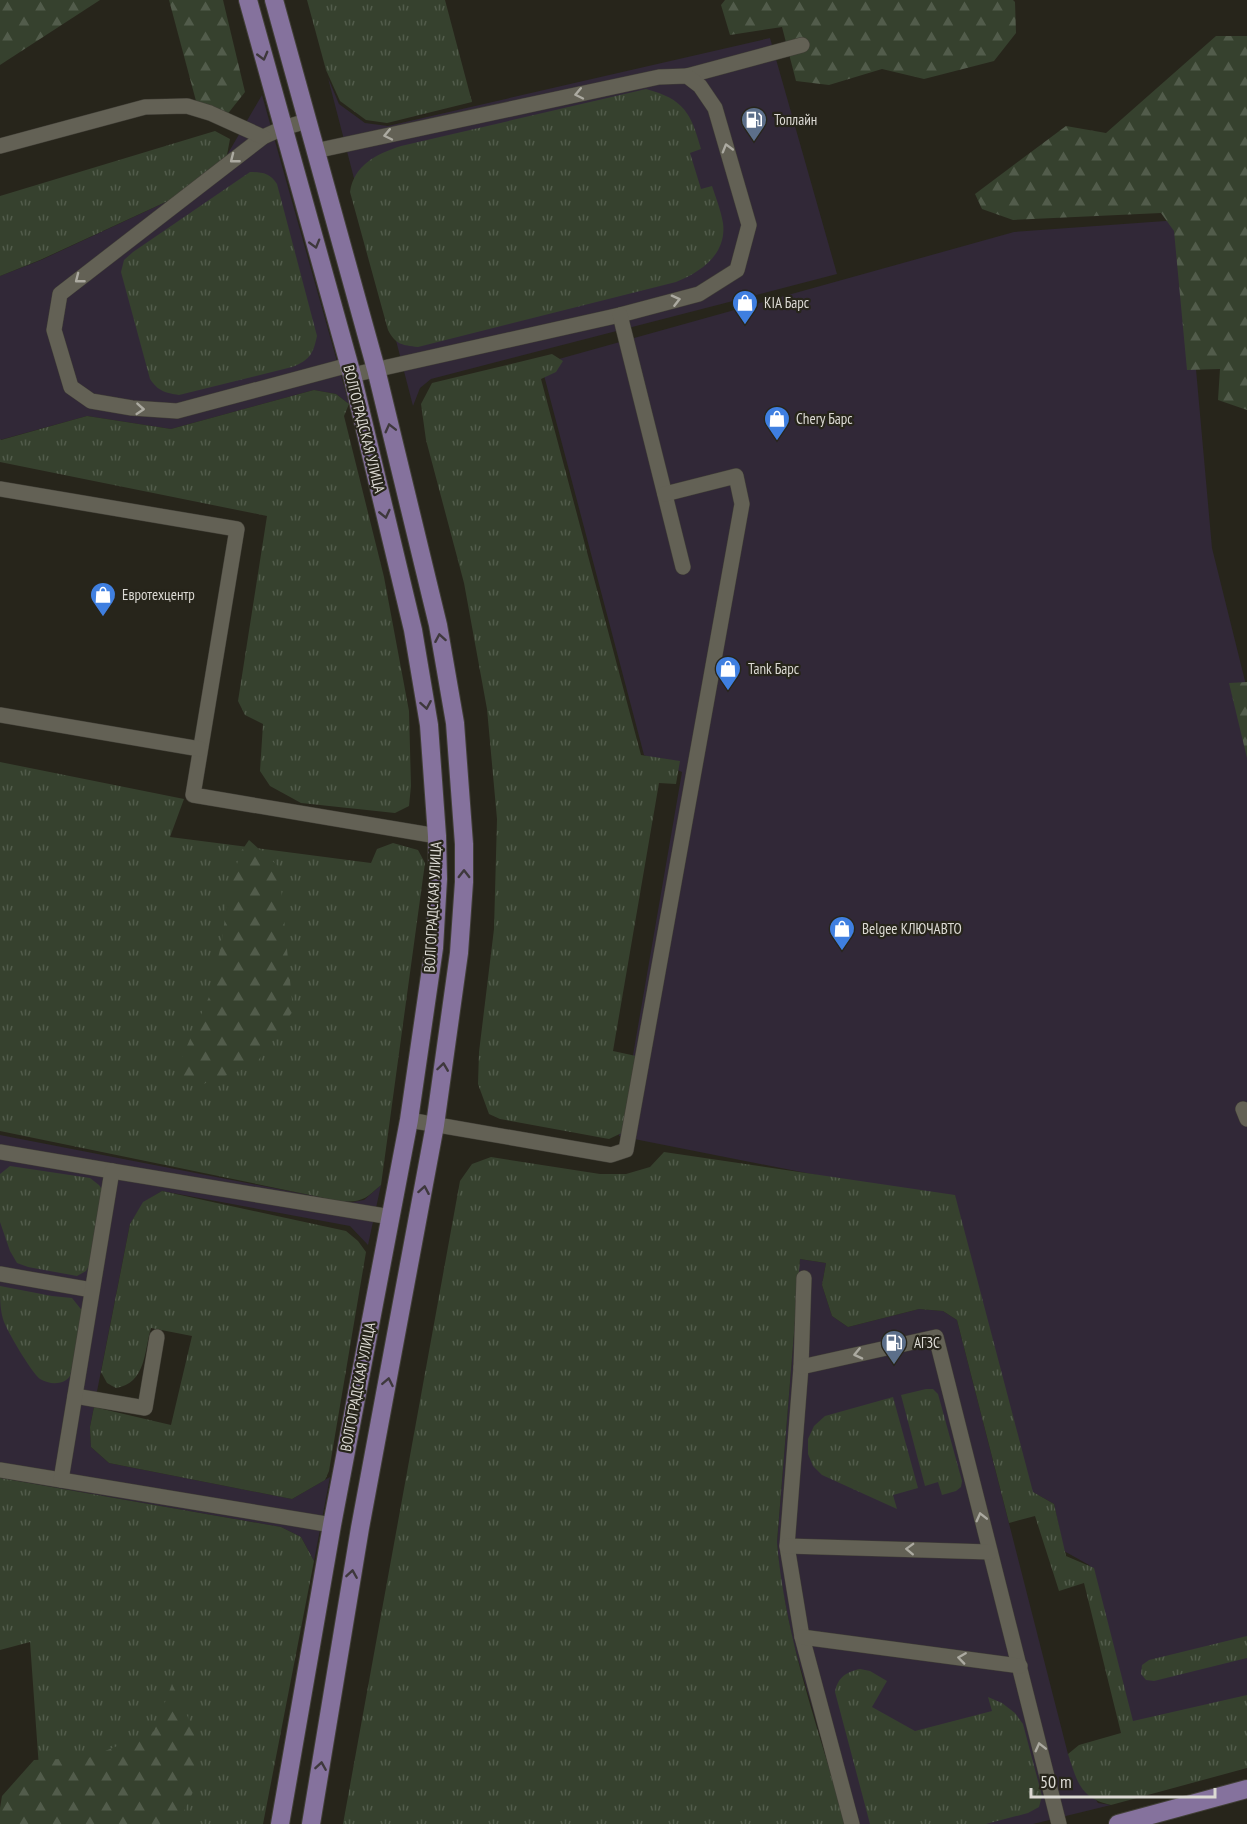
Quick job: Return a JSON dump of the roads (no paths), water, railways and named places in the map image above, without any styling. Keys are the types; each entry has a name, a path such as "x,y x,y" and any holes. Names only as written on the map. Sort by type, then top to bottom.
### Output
{"main road":[{"name":"ВОЛГОГРАДСКАЯ УЛИЦА","path":"248,0 350,370 413,630 429,725 438,879 434,948 409,1120 332,1525 280,1824"},
{"name":"ВОЛГОГРАДСКАЯ УЛИЦА","path":"274,0 376,369 438,625 455,723 464,844 459,953 435,1125 360,1528 311,1824"},
{"path":"1118,1824 1247,1790"}],"lane":[{"path":"315,151 659,77 687,76 802,45"},
{"path":"307,121 263,137 60,294 54,330 71,387 91,401 132,408 177,411 350,370 376,369 620,315 699,294 737,270 749,225 715,108 700,86 687,76"},
{"path":"0,146 144,107 187,106 210,113 263,137"},
{"path":"620,315 683,567"},
{"path":"409,1120 611,1155 626,1150 741,504 736,476 665,494"},
{"path":"0,489 237,529 193,795 437,836"},
{"path":"0,715 200,749"},
{"path":"0,1152 391,1217"},
{"path":"61,1480 112,1171"},
{"path":"0,1274 92,1290"},
{"path":"804,1278 801,1367 787,1546 802,1636 852,1824"},
{"path":"75,1396 146,1408 157,1337"},
{"path":"801,1367 936,1337 1059,1824"},
{"path":"0,1470 332,1525"},
{"path":"787,1546 990,1551"},
{"path":"802,1636 1020,1666"}],"place":[{"name":"Топлайн","path":"754,143"},
{"name":"KIA Барс","path":"745,326"},
{"name":"Chery Барс","path":"777,442"},
{"name":"Евротехцентр","path":"103,618"},
{"name":"Tank Барс","path":"728,692"},
{"name":"Belgee КЛЮЧАВТО","path":"842,952"},
{"name":"АГЗС","path":"894,1366"}]}
